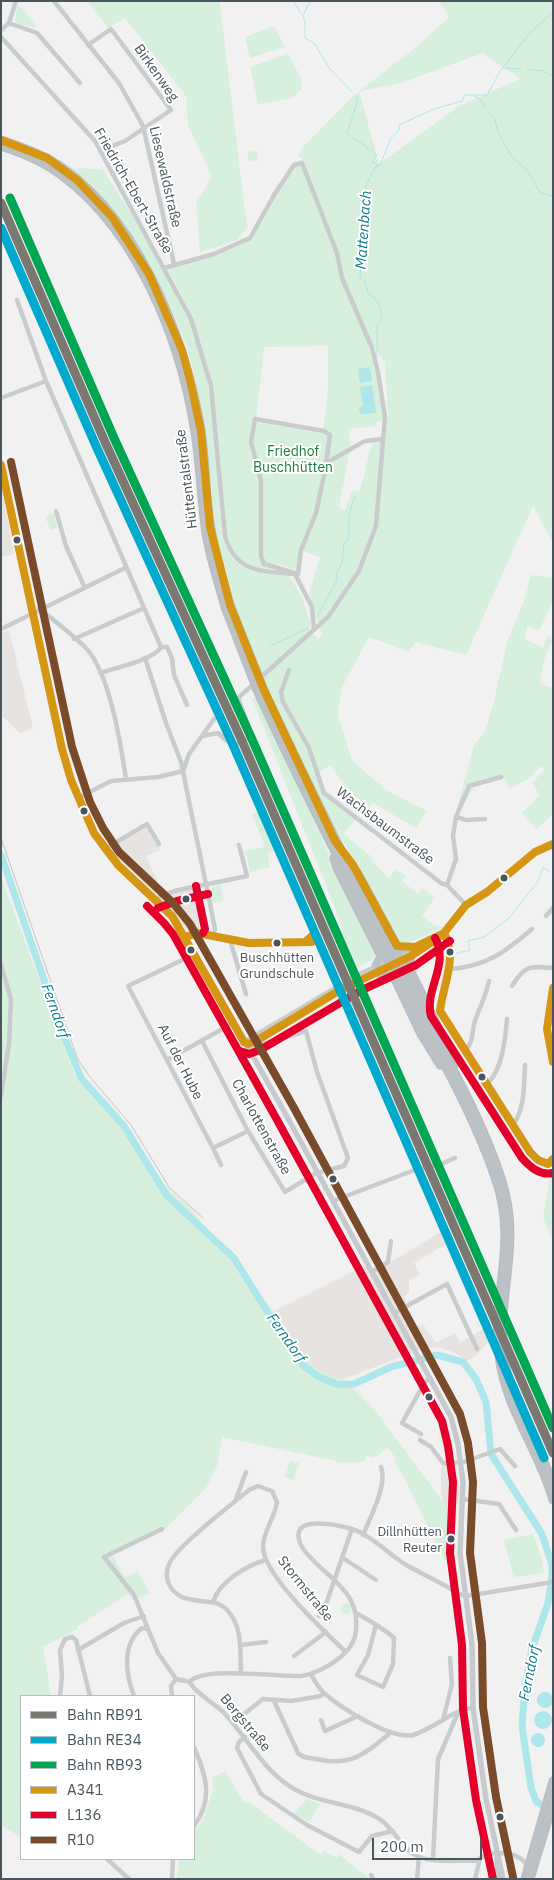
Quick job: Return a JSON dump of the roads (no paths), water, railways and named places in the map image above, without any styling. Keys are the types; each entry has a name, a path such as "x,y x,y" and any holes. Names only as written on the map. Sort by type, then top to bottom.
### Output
{"highway":[{"name":"Hüttentalstraße","path":"1,140 47,158 75,182 108,220 145,276 177,352 196,432 205,528 227,606 260,689 332,841 498,1168 508,1206 511,1244 503,1312 503,1345 507,1374 518,1409 553,1483"},
{"name":"Hüttentalstraße","path":"1,146 46,165 75,182"},
{"path":"332,841 338,870 394,959 408,970 449,1050 458,1087"},
{"path":"332,841 353,865 394,959 394,976 421,1034 458,1087"},
{"path":"375,969 394,959 405,949 416,948"},
{"path":"394,959 409,962 408,970"},
{"path":"375,969 394,976"},
{"name":"Hüttentalstraße","path":"458,1087 493,1170 504,1208 506,1244 497,1331 499,1359 509,1399 542,1469 553,1500"},
{"path":"525,1879 552,1782"},
{"path":"531,1879 553,1803"}],"main road":[{"path":"1,464 36,610 62,750 87,820 104,849 172,916 186,937 451,1416 464,1484 460,1552 472,1646 473,1708 486,1798 503,1879"},
{"path":"498,1852 498,1879"}],"street":[{"path":"1,30 9,23 16,1"},
{"name":"Liesewaldstraße","path":"54,1 118,83 144,131 174,264"},
{"path":"9,23 37,33 80,83"},
{"name":"Birkenweg","path":"88,45 111,29 171,110 144,131 122,143 100,151"},
{"name":"Friedrich-Ebert-Straße","path":"1,37 88,133 100,151 191,319 209,377 225,536 229,550 239,562 251,569 295,574"},
{"path":"164,268 214,254 250,238 294,165 302,163 337,253 342,278 372,348 385,417 376,526 359,571 328,617 238,698 250,727 248,738 236,744 227,741 218,733 202,736"},
{"path":"17,300 46,381 125,568 161,647"},
{"path":"1,398 46,381"},
{"path":"295,574 298,574 301,550 316,513 326,463 329,432 255,419 251,442 261,481 261,556 264,564 295,574 300,580 312,607 314,630"},
{"path":"326,463 365,441 383,439"},
{"path":"56,511 66,546 84,586"},
{"path":"1,629 84,586 125,568"},
{"path":"74,639 144,608"},
{"path":"36,610 86,648 100,673 117,723 126,779"},
{"path":"100,673 145,658 158,652 161,647"},
{"path":"161,647 167,647 172,658 174,675 187,705"},
{"path":"145,658 183,771 215,929 214,936"},
{"name":"Wachsbaumstraße","path":"288,670 281,692 283,702 309,748 324,793 447,885 466,906"},
{"path":"183,771 189,754 214,718"},
{"path":"78,798 111,781 158,777 183,771"},
{"path":"447,885 456,859 453,836 456,817 469,786 501,777"},
{"path":"456,817 466,820 485,819"},
{"path":"104,849 147,824 159,844"},
{"path":"416,948 444,933 466,906 487,892 535,852 553,844"},
{"path":"154,899 174,891 247,876 240,845"},
{"path":"546,916 553,908"},
{"path":"451,969 470,968 487,962 505,952 532,929"},
{"path":"186,937 197,933 249,943 305,942"},
{"path":"244,1042 356,979 444,933"},
{"path":"444,933 450,945 451,969 442,991 440,1011 488,1083 513,1125 538,1160 548,1164 553,1159"},
{"path":"230,940 246,994"},
{"name":"Auf der Hube","path":"194,954 127,984 221,1165"},
{"path":"1,965 12,999 9,1044 1,1096"},
{"path":"512,986 521,972 529,967 553,968"},
{"path":"465,1051 474,1035 475,1020 482,1006 490,981"},
{"path":"553,986 547,1028 553,1063"},
{"path":"244,1042 251,1044 340,988"},
{"path":"488,1083 498,1066 504,1045 507,1019"},
{"path":"167,1060 233,1023"},
{"path":"254,1047 306,1031 348,1158 344,1166 316,1173"},
{"name":"Charlottenstraße","path":"202,1041 248,1131 285,1192 316,1173"},
{"path":"253,1059 256,1041"},
{"path":"513,1125 518,1119 525,1065"},
{"path":"213,1148 248,1131"},
{"path":"333,1201 412,1171 441,1164 455,1158"},
{"path":"372,1272 388,1262 391,1241"},
{"path":"394,1313 447,1284 477,1349"},
{"path":"421,1434 402,1423 424,1382 430,1378"},
{"path":"420,1440 431,1447 443,1463 461,1462 500,1449 515,1466"},
{"path":"363,1535 382,1482 383,1473 381,1467"},
{"name":"Stormstraße","path":"236,1501 246,1472"},
{"name":"Stormstraße","path":"266,1560 258,1562 226,1581 213,1602 180,1596 168,1582 167,1570 176,1554 253,1488 264,1487 272,1491 277,1502 264,1543 266,1560 291,1594 346,1652"},
{"path":"462,1499 499,1504 516,1530"},
{"path":"190,1682 196,1677 241,1673 288,1676 310,1674 336,1661 346,1652 356,1635 356,1613 350,1597 308,1555 300,1544 298,1535 303,1527 315,1523 352,1529 404,1563 459,1594 466,1596 553,1582"},
{"path":"162,1529 104,1557 134,1595 158,1653 176,1679 171,1686 172,1695"},
{"path":"319,1616 325,1607 352,1529"},
{"path":"343,1558 376,1580"},
{"path":"213,1602 228,1611 239,1634 241,1673"},
{"path":"356,1613 376,1625 391,1635 395,1642 393,1664 383,1687 357,1675 368,1655 376,1625"},
{"path":"78,1650 124,1623 144,1616"},
{"path":"134,1695 128,1676 128,1655 137,1632 142,1628 148,1629"},
{"name":"Stormstraße","path":"294,1656 326,1632"},
{"path":"60,1695 62,1676 61,1646 66,1639 74,1638 90,1695"},
{"path":"240,1645 266,1642"},
{"path":"443,1720 452,1684 450,1658"},
{"path":"310,1674 324,1693 358,1716 390,1733 401,1736 414,1734 458,1712 473,1708"},
{"name":"Bergstraße","path":"176,1679 190,1682 192,1687 208,1698 233,1722 266,1766 289,1786 310,1796 378,1818 393,1831 408,1852 420,1857 479,1861"},
{"path":"233,1722 260,1700 291,1701 321,1696 324,1693"},
{"path":"274,1701 298,1752 304,1757 330,1763 355,1759 390,1733"},
{"path":"433,1859 438,1759 458,1712"},
{"path":"321,1720 325,1731 358,1716"},
{"path":"245,1737 239,1742 238,1748 261,1794 307,1825 358,1852 372,1836 393,1831"},
{"path":"195,1750 205,1775 207,1794 204,1809 195,1824"},
{"path":"475,1879 479,1861 486,1855 498,1852 522,1860 529,1869 531,1879"},
{"path":"417,1879 420,1857"},
{"path":"108,1860 129,1879"},
{"path":"172,1879 173,1860"}],"water":[{"path":"370,367 372,381 360,383 358,369"},
{"path":"372,385 376,413 360,414 359,408 363,406 360,387"},
{"path":"542,1692 548,1692 553,1697 551,1706 542,1708 537,1703 537,1697"},
{"path":"543,1711 549,1714 552,1720 549,1726 543,1729 537,1726 534,1720 537,1714"},
{"path":"538,1733 543,1735 545,1740 543,1745 538,1747 533,1745 531,1740 533,1735"}],"waterway":[{"path":"293,1 302,15"},
{"path":"310,1 303,16 305,38 314,43 330,69 352,92"},
{"name":"Mattenbach","path":"377,358 377,325 382,318 378,301 368,293 365,281 360,278 366,186 375,167 380,165 391,138 399,130 399,125 434,109 462,101 465,95 487,95 501,70 529,34 553,12"},
{"path":"504,68 521,69"},
{"path":"527,69 543,71 553,76"},
{"path":"357,96 357,103 347,133 377,155 372,162 378,165"},
{"path":"474,96 480,99 485,107"},
{"path":"488,112 495,120 498,132 512,157 528,171 540,193 553,196"},
{"path":"317,617 337,580 336,573 342,564 344,544 349,538 349,515 355,496"},
{"path":"270,646 308,628"},
{"name":"Ferndorf","path":"1,855 59,1024 81,1078 124,1126 167,1196 234,1258 289,1347 304,1366 319,1377 339,1385 354,1384 391,1367 437,1355 463,1362 476,1379 486,1402 491,1454 542,1534 552,1565 548,1603 532,1649 525,1686 522,1726 531,1788 536,1801 549,1810"},
{"path":"454,954 470,950 468,941 484,937 508,919 537,883 543,868 549,871"}],"railway":[{"path":"1,838 78,1060 131,1125 169,1187 203,1218"}],"rail line":[{"name":"RB93","path":"10,198 114,438 251,737 553,1428"},
{"name":"RB91","path":"1,203 105,442 242,741 553,1453"},
{"name":"RE34","path":"1,228 96,446 233,745 544,1458"}],"place":[{"name":"Buschhütten Grundschule","path":"277,943"},
{"name":"Dillnhütten Reuter","path":"451,1539"}],"park label":[{"name":"Friedhof Buschhütten","path":"293,460"}]}
